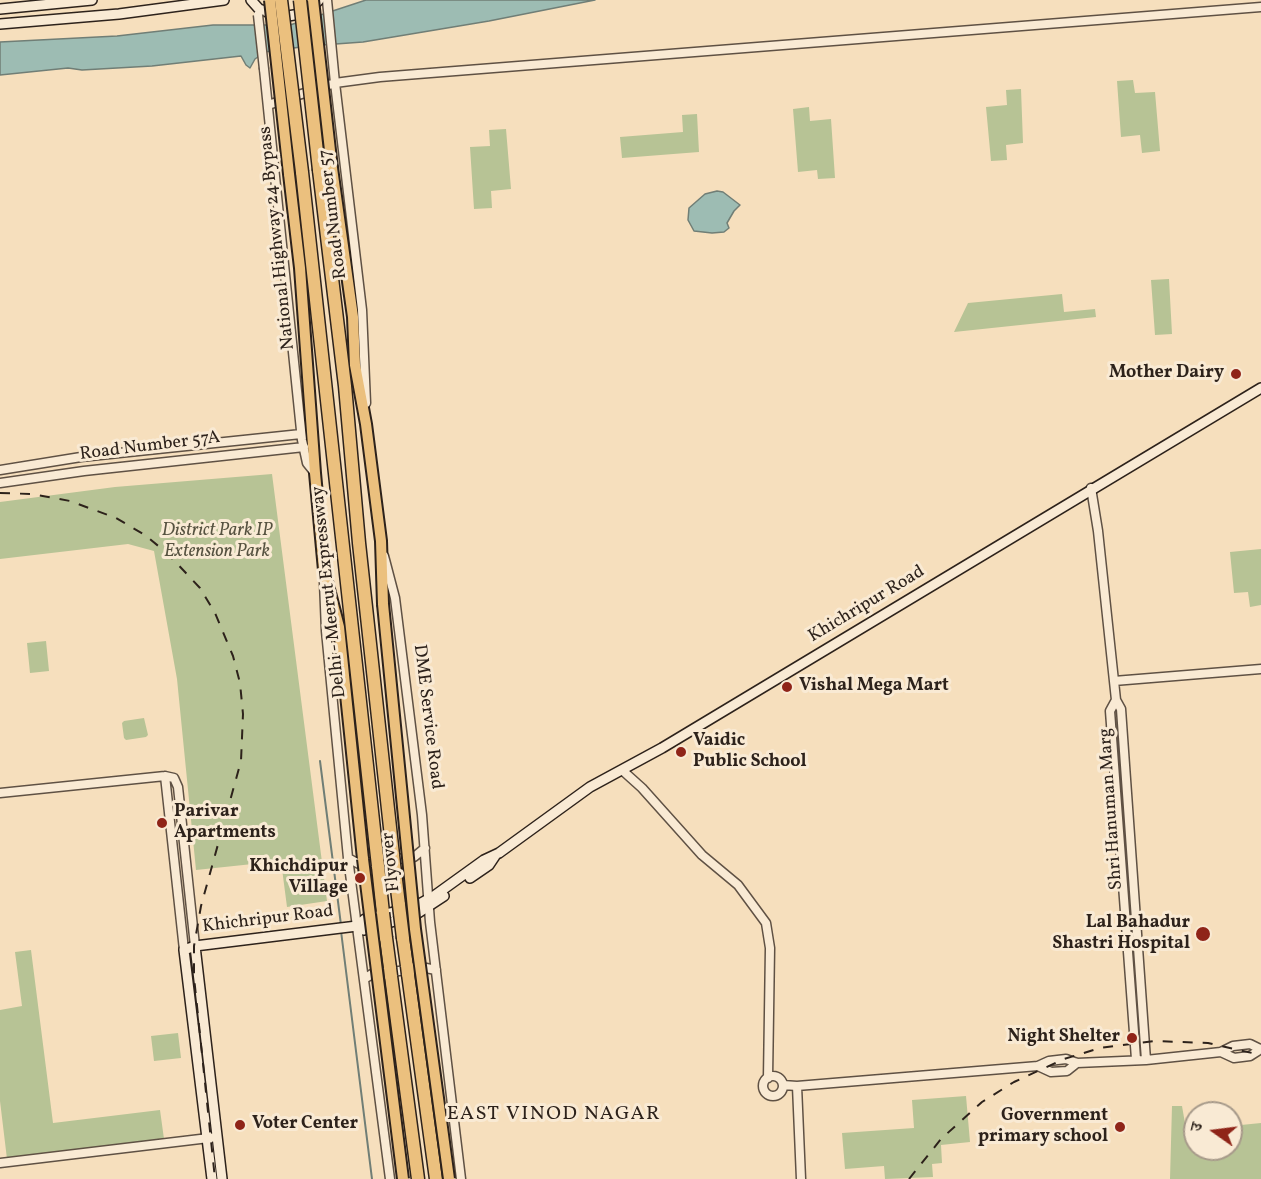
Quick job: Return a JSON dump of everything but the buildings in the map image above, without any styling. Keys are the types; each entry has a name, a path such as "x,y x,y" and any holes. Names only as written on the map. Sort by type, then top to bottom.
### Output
{"highway":[{"name":"National Highway 24 Bypass","path":"270,0 296,173 300,268 324,570"},
{"name":"Delhi - Meerut Expressway","path":"281,0 296,173 390,972 418,1179"},
{"name":"Delhi - Meerut Expressway","path":"300,0 345,386 359,543 399,905 436,1179"},
{"name":"Flyover","path":"313,0 341,242 353,317 356,365 381,541 383,604 416,929 449,1179"},
{"name":"Flyover","path":"324,570 339,627 369,913 403,1179"}],"main road":[{"path":"0,9 92,0"},
{"path":"0,24 119,14 224,0"},
{"path":"253,5 273,15 291,17 324,1"},
{"name":"Khichripur Road","path":"184,950 195,946 357,926 365,919 428,903 484,860 495,856 590,787 662,748 1091,488 1261,388"},
{"path":"195,946 222,1179"},
{"path":"184,950 212,1179"}],"street":[{"name":"Road Number 57","path":"324,1 333,56 362,310 366,424"},
{"path":"253,5 264,69 302,434 307,463 315,473"},
{"path":"268,105 335,83 380,77 1261,7"},
{"name":"Road Number 57A","path":"0,470 81,457 302,434"},
{"name":"Road Number 57A","path":"0,483 304,447"},
{"name":"Shri Hanuman Marg","path":"1091,488 1098,531 1116,700 1121,709 1146,1060"},
{"name":"DME Service Road","path":"381,541 395,598 461,1179"},
{"path":"324,570 326,631 348,858 390,1179"},
{"path":"1114,681 1261,669"},
{"name":"Shri Hanuman Marg","path":"1116,700 1110,711 1136,1059"},
{"path":"622,770 642,788 702,855 738,885 766,923 770,948 768,1078 764,1084 767,1094 778,1095 783,1089 779,1078 768,1078"},
{"path":"165,776 184,950"},
{"path":"0,793 165,776 174,778 177,787 195,946"},
{"path":"348,858 359,864 414,857 425,848"},
{"path":"364,979 372,974 426,968 436,970"},
{"path":"783,1085 797,1086 1038,1066 1051,1072 1066,1071 1077,1064 1221,1052 1234,1058 1250,1056 1261,1049"},
{"path":"797,1086 801,1179"},
{"path":"0,1163 217,1137"}],"green space":[{"path":"1133,80 1135,93 1155,92 1160,151 1142,153 1140,135 1121,137 1117,81"},
{"path":"1021,89 1023,143 1006,145 1007,160 991,161 986,107 1007,105 1006,90"},
{"path":"809,107 810,121 831,119 835,178 818,179 817,170 798,172 793,109"},
{"path":"697,114 699,152 622,158 620,137 683,132 682,115"},
{"path":"506,129 511,189 491,191 492,208 474,209 470,147 490,146 489,130"},
{"path":"1169,279 1172,334 1155,335 1151,280"},
{"path":"1062,294 1064,312 1095,309 1096,317 954,332 968,303"},
{"name":"District Park IP Extension Park","path":"272,474 327,901 287,907 281,861 196,870 177,679 154,551 128,544 0,559 0,502 115,487"},
{"path":"1261,549 1261,605 1250,607 1248,592 1234,593 1230,552"},
{"path":"46,641 49,671 30,673 27,643"},
{"path":"144,718 148,735 126,740 122,723"},
{"path":"31,950 53,1123 160,1110 164,1139 7,1159 0,1101 0,1010 22,1006 15,952"},
{"path":"178,1033 181,1058 154,1061 151,1036"},
{"path":"966,1096 970,1142 941,1145 942,1163 932,1164 933,1177 885,1179 884,1166 845,1169 842,1133 914,1128 912,1100"},
{"path":"1172,1106 1182,1106 1183,1161 1243,1161 1243,1125 1261,1123 1261,1179 1170,1179"}],"water":[{"path":"366,0 595,0 363,42 265,52 255,59 250,68 241,56 152,66 82,70 68,68 0,75 0,42 117,36 213,25 290,25"},
{"path":"723,192 740,205 727,223 729,228 724,232 694,231 688,220 689,208 705,194"}],"waterway":[{"path":"320,761 341,925"},
{"path":"341,931 372,1179"}],"railway":[{"path":"0,493 32,494 70,501 116,518 145,535 168,554 200,588 215,613 233,656 240,683 243,714 241,761 201,906 194,946 194,977 215,1179"},
{"path":"909,1179 941,1139 982,1102 1014,1082 1064,1059 1100,1048 1155,1041 1208,1043 1261,1055"}],"place":[{"name":"Mother Dairy","path":"1236,374"},
{"name":"Vishal Mega Mart","path":"787,687"},
{"name":"Vaidic Public School","path":"681,752"},
{"name":"Parivar Apartments","path":"162,823"},
{"name":"Khichdipur Village","path":"360,878"},
{"name":"Lal Bahadur Shastri Hospital","path":"1203,934"},
{"name":"Night Shelter","path":"1132,1038"},
{"name":"Voter Center","path":"240,1125"},
{"name":"Government primary school","path":"1120,1127"}],"district":[{"name":"EAST VINOD NAGAR","path":"554,1115"}]}
